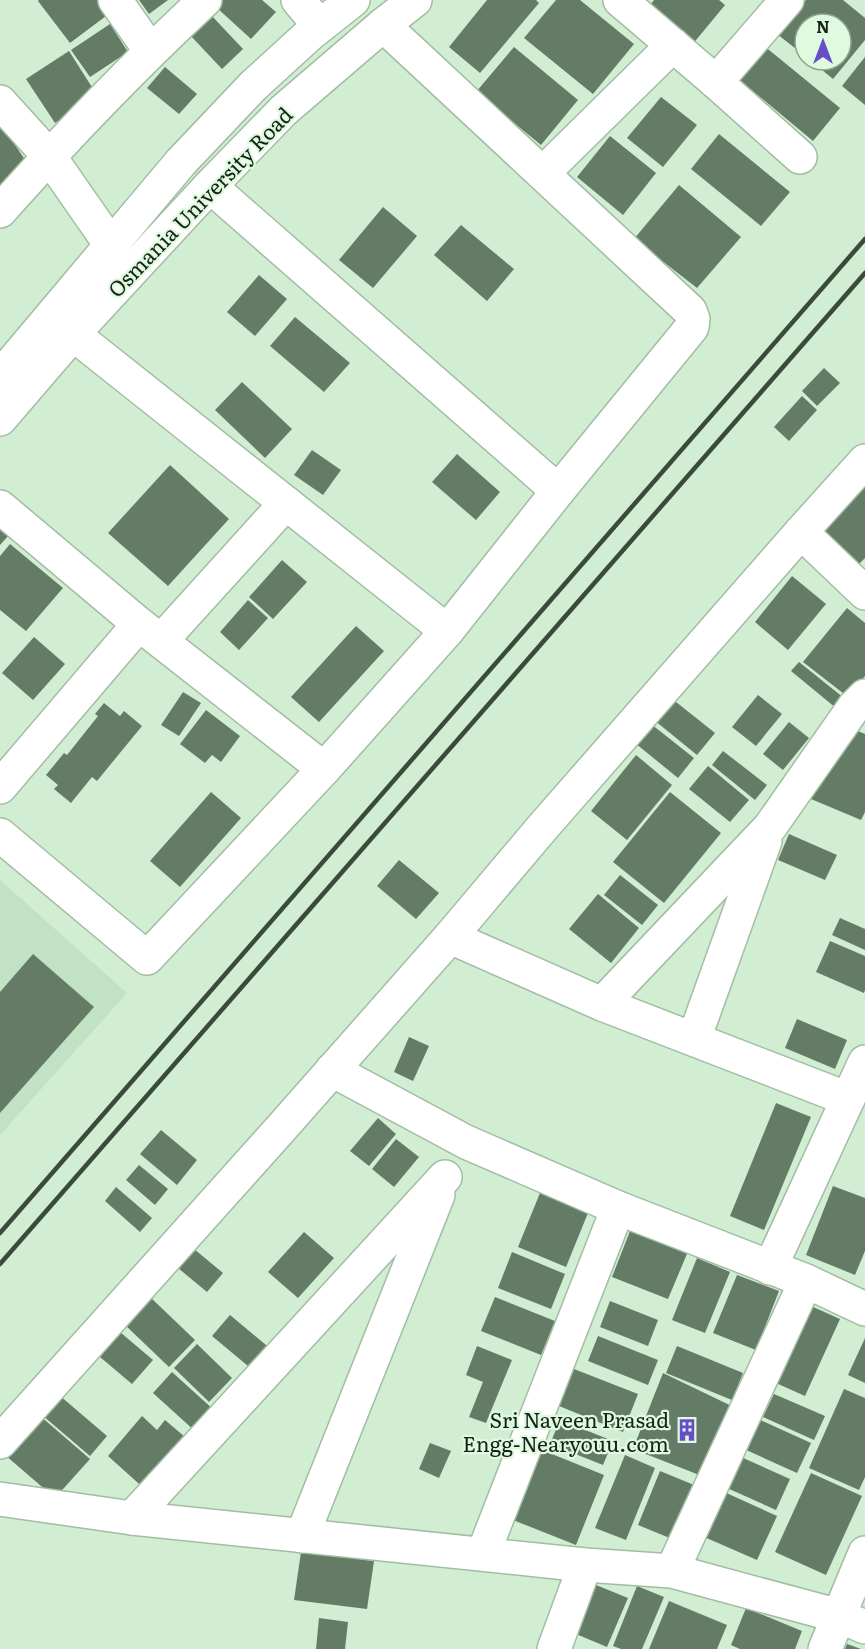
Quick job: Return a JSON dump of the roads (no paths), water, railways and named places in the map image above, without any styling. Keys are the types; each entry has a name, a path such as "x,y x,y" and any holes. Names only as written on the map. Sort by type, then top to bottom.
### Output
{"street":[{"path":"115,0 150,50"},
{"path":"0,211 150,50 205,0"},
{"path":"298,0 320,26"},
{"name":"Osmania University Road","path":"0,377 181,162 253,86 320,26 353,0"},
{"name":"Osmania University Road","path":"0,419 73,334 284,110 415,0"},
{"path":"620,0 716,81 800,157"},
{"path":"716,81 787,0"},
{"path":"0,835 147,958 324,769 447,631 692,327 693,319 690,311 383,25"},
{"path":"543,173 673,45"},
{"path":"0,102 49,156 111,245"},
{"path":"210,186 558,491"},
{"path":"73,334 447,631"},
{"path":"0,1442 450,937 542,828 865,461"},
{"path":"0,787 150,633 286,504"},
{"path":"0,507 150,633 324,769"},
{"path":"801,532 865,593"},
{"path":"602,1004 770,827 861,705"},
{"path":"694,1040 770,827"},
{"path":"450,937 602,1004 848,1099"},
{"path":"770,1268 865,1062"},
{"path":"332,1070 466,1142 618,1208 806,1281 865,1309"},
{"path":"302,1536 445,1177 466,1142"},
{"path":"132,1518 445,1177"},
{"path":"483,1554 618,1208"},
{"path":"672,1571 806,1281"},
{"path":"0,1499 132,1518 585,1565 672,1571 852,1622"},
{"path":"825,1649 852,1622 865,1553"},
{"path":"554,1649 585,1565"}],"railway":[{"path":"0,1233 865,239"},
{"path":"0,1264 865,273"}],"place":[{"name":"Sri Naveen Prasad Engg-Nearyouu.com","path":"687,1430"}]}
